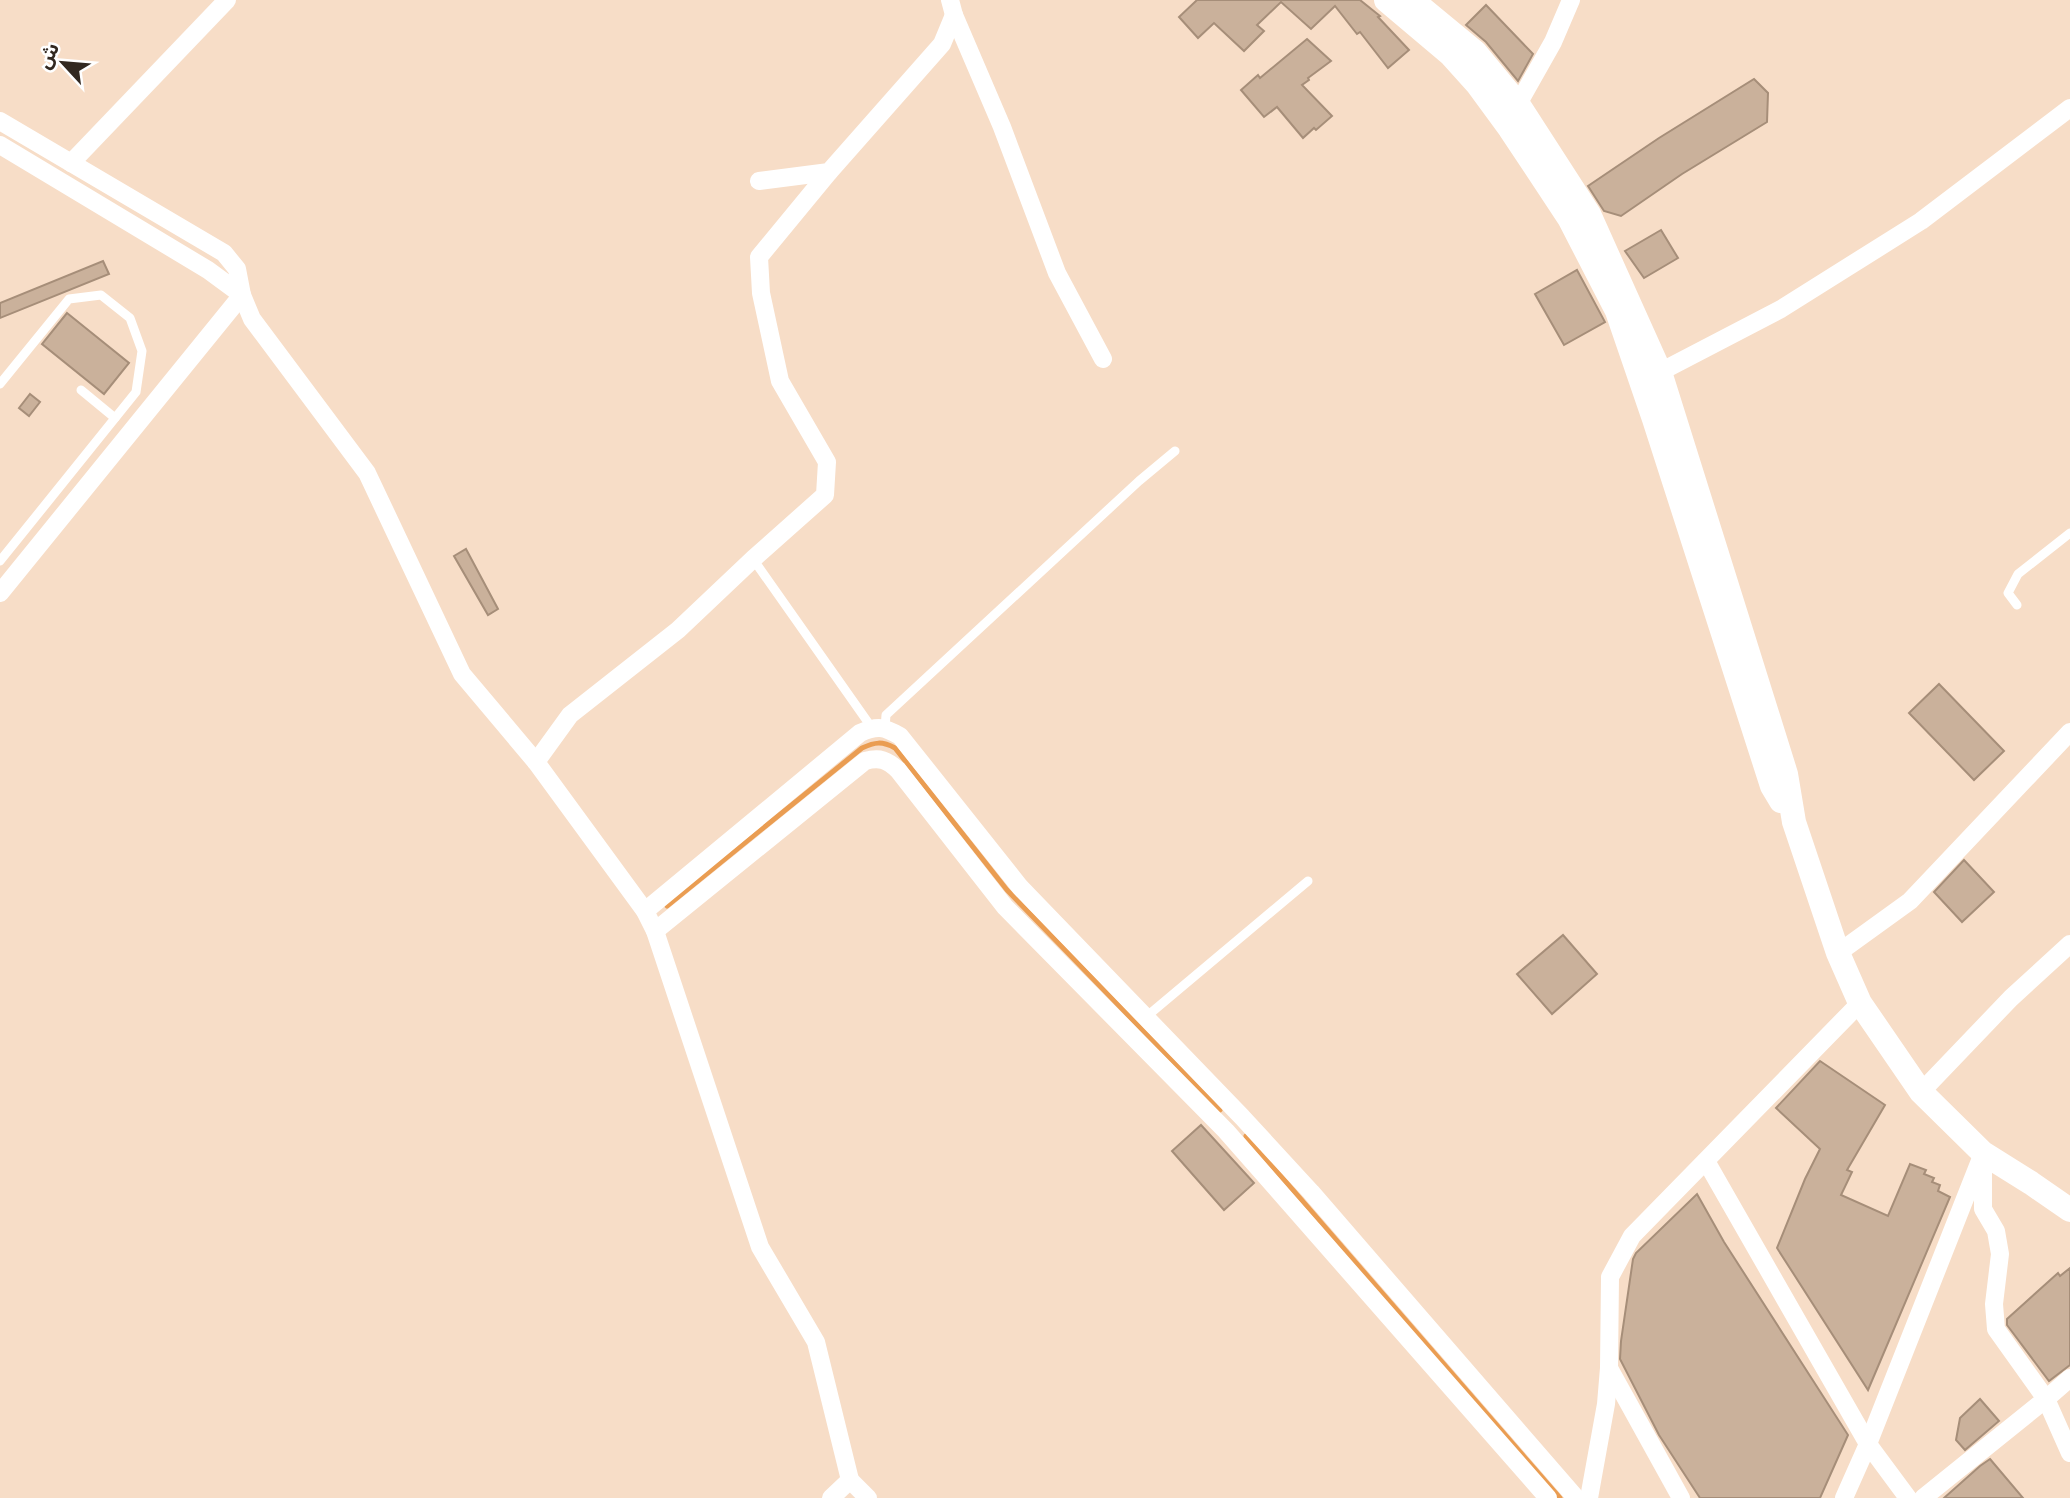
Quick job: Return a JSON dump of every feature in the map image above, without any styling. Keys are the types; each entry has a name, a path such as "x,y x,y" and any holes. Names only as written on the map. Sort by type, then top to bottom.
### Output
{"main road":[{"path":"1386,0 1450,54 1477,84 1569,218 1617,311 1772,786 1794,822"},
{"path":"1412,0 1475,52 1518,104 1589,215 1660,372 1786,774 1794,822 1838,953 1860,1003 1921,1092 1983,1153 2070,1210"}],"street":[{"path":"71,163 227,0"},
{"path":"1518,104 1553,42 1571,0"},
{"path":"536,762 570,715 678,630 825,495 827,462 780,381 761,293 759,257 942,44 952,7"},
{"path":"952,7 1002,127 1057,274 1103,359"},
{"path":"1660,372 1781,309 1921,221 2070,108"},
{"path":"0,121 224,253 237,269 242,295 252,319 366,473 462,674 536,762 645,911 655,931 760,1247 816,1342 850,1480 868,1498"},
{"path":"0,145 208,270 242,295"},
{"path":"760,181 830,172"},
{"path":"0,593 242,295"},
{"path":"645,911 860,733 878,728 900,736 1020,887 1242,1117 1576,1498"},
{"path":"1838,953 1910,901 2070,732"},
{"path":"655,931 866,761 877,758 889,761 1005,907 1226,1131 1548,1498"},
{"path":"1921,1092 2011,998 2070,944"},
{"path":"1589,1498 1606,1404 1610,1277 1632,1236 1860,1003"},
{"path":"1226,1131 1242,1117"},
{"path":"1983,1153 1983,1209 1996,1231 2000,1254 1994,1304 1996,1329 2046,1399 2070,1453"},
{"path":"1844,1498 1983,1153"},
{"path":"1706,1161 1868,1444 1908,1498"},
{"path":"1609,1368 1681,1498"},
{"path":"1923,1498 2070,1378"},
{"path":"831,1498 850,1480"}],"lane":[{"path":"0,384 69,299 101,295 130,318 142,351 136,392 0,561"},
{"path":"81,390 115,418"},
{"path":"753,559 878,728 886,715 1139,481 1175,451"},
{"path":"2017,605 2008,593 2018,574 2070,533"},
{"path":"1146,1017 1308,881"}],"building":[{"path":"1197,0 1360,0 1380,16 1378,17 1409,50 1388,68 1360,32 1357,34 1335,6 1311,29 1281,2 1257,25 1264,31 1244,51 1214,23 1198,38 1179,17"},
{"path":"1486,5 1533,54 1518,81 1486,42 1466,25"},
{"path":"1307,39 1331,61 1302,85 1332,116 1303,138 1277,107 1264,117 1241,90 1258,75 1260,78"},
{"path":"1754,79 1768,93 1767,122 1682,174 1621,216 1604,211 1588,186"},
{"path":"1661,230 1678,258 1644,278 1625,251"},
{"path":"103,261 109,274 0,318 0,303"},
{"path":"1577,270 1605,322 1564,345 1535,294"},
{"path":"67,313 129,363 104,394 42,344"},
{"path":"30,394 40,402 29,416 19,408"},
{"path":"466,549 498,609 488,615 454,556"},
{"path":"1939,684 2004,751 1974,780 1909,713"},
{"path":"1964,860 1994,892 1962,922 1934,892"},
{"path":"1563,935 1597,974 1552,1014 1517,974"},
{"path":"1820,1061 1885,1105 1847,1170 1852,1172 1841,1195 1888,1216 1910,1164 1926,1170 1924,1174 1934,1178 1932,1182 1940,1185 1938,1191 1950,1197 1868,1390 1777,1248 1820,1149 1776,1108"},
{"path":"1201,1125 1254,1183 1224,1210 1172,1151"},
{"path":"1697,1194 1724,1242 1848,1435 1820,1498 1700,1498 1659,1435 1620,1359 1633,1259"},
{"path":"2070,1268 2070,1365 2049,1381 2007,1325 2007,1319 2058,1273 2060,1276"},
{"path":"1980,1399 1999,1421 1965,1450 1956,1440 1960,1418"},
{"path":"1990,1459 2023,1498 1944,1498 1980,1466"}],"waterway":[{"path":"667,906 862,748 871,744 886,744 895,748 1007,890 1220,1110"},
{"path":"1246,1136 1560,1498"}]}
